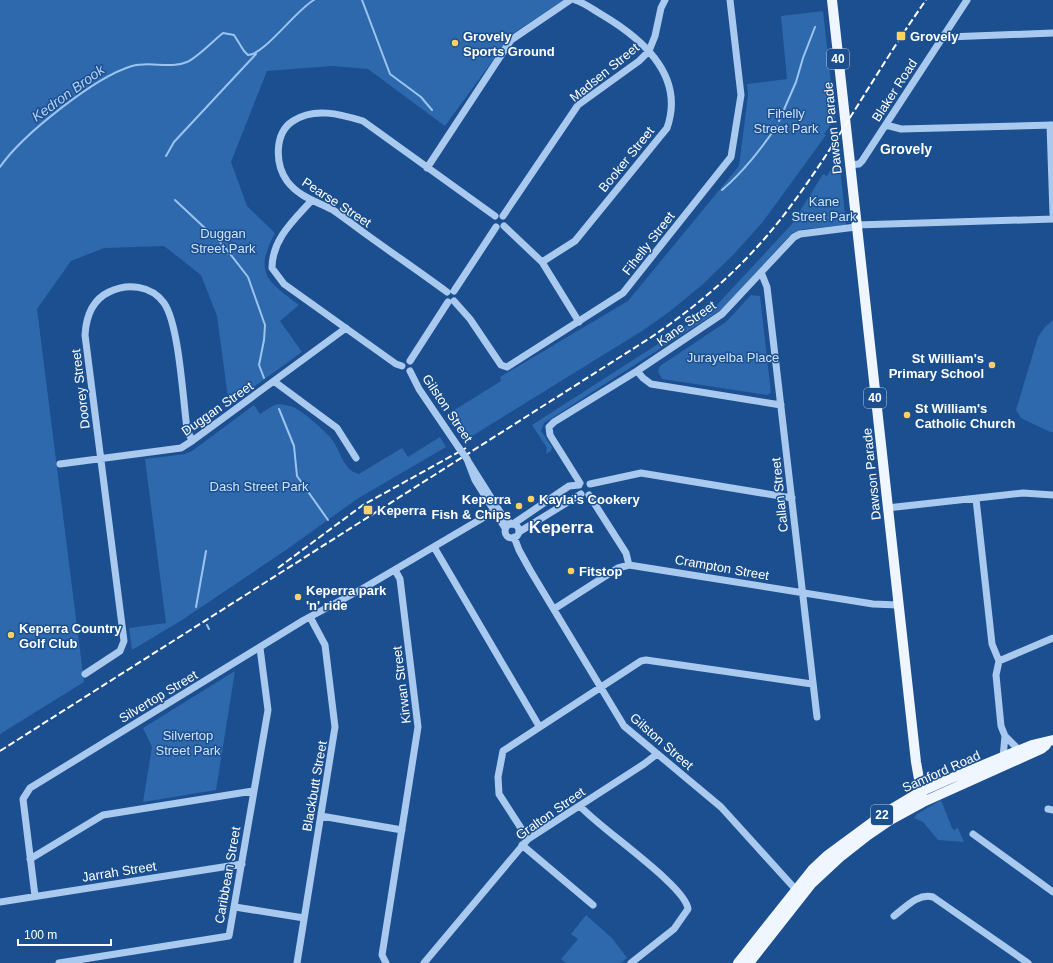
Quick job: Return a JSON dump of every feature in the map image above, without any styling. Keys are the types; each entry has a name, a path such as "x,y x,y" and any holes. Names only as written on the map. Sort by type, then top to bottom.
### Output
{"main road":[{"name":"Dawson Parade","path":"832,0 898,605 921,797"},
{"name":"Samford Road","path":"921,797 1042,749 1052,741"},
{"name":"Samford Road","path":"749,963 799,893 812,870 828,855 885,813 1003,757 1039,743 1052,741"},
{"name":"Samford Road","path":"738,963 799,893"}],"street":[{"path":"427,168 511,40 570,0"},
{"name":"Booker Street","path":"542,262 575,241 667,128 673,100 663,71 648,51 626,29 575,0"},
{"name":"Madsen Street","path":"504,216 578,105 639,61 648,51 655,36 661,8 665,0"},
{"name":"Fihelly Street","path":"451,301 470,319 500,365 507,367 626,291 730,157 741,95 730,0"},
{"name":"Blaker Road","path":"849,165 859,164 862,161 967,0"},
{"path":"944,35 948,37 1053,33"},
{"name":"Pearse Street","path":"451,291 332,210 298,194 286,180 277,154 280,137 290,123 300,117 312,113 340,114 363,121 495,216"},
{"path":"886,125 901,129 1052,125 1053,214"},
{"path":"312,200 291,223 277,242 272,268 284,284 396,364 402,366 404,370 410,371 413,365 410,361"},
{"path":"496,227 493,221 495,216 498,214 504,216 506,220 504,226"},
{"name":"Kane Street","path":"580,484 550,435 549,427 554,422 636,371 722,314 794,237 800,234 856,226 1053,219"},
{"path":"504,226 542,262 579,322"},
{"path":"451,301 445,297 451,291 496,227 504,226"},
{"name":"Callan Street","path":"761,272 768,287 792,498 801,593 817,717"},
{"name":"Doorey Street","path":"85,674 120,651 124,641 85,335 88,313 102,295 123,286 146,289 164,302 174,326 187,429 192,441"},
{"path":"402,366 404,362 410,361 451,301 457,297 451,291"},
{"name":"Duggan Street","path":"60,464 180,448 275,382 346,328"},
{"name":"Gilston Street","path":"410,371 419,389 467,459 472,475 496,510 510,525"},
{"path":"636,371 651,384 781,405"},
{"path":"275,382 337,428 356,458"},
{"path":"590,484 592,490 585,495 517,535 508,536 505,533 510,525 572,485 584,482 590,484 640,473 792,498"},
{"path":"554,609 618,568 629,565 626,553 585,495 579,491 580,484"},
{"path":"888,508 1023,493 1053,495"},
{"path":"976,499 992,644 999,661 996,675 999,718 1005,736 1003,757"},
{"path":"395,570 496,510"},
{"path":"510,525 518,528 517,535"},
{"name":"Gilston Street","path":"517,535 519,550 624,726 722,807 799,893"},
{"path":"434,547 539,726"},
{"name":"Crampton Street","path":"629,565 874,604 898,605"},
{"name":"Silvertop Street","path":"35,896 23,799 30,788 310,617 395,570"},
{"name":"Kirwan Street","path":"386,963 382,955 418,727 400,579 395,570"},
{"name":"Blackbutt Street","path":"296,963 335,727 325,645 310,617"},
{"path":"999,661 1053,638"},
{"name":"Caribbean Street","path":"59,963 229,936 268,710 260,648"},
{"path":"528,839 499,794 498,777 505,749 641,661 646,660 812,684"},
{"path":"1005,736 1020,751"},
{"name":"Gralton Street","path":"424,963 528,839 657,754"},
{"path":"30,859 103,815 253,791"},
{"path":"580,806 643,860 682,896 688,904 688,909 674,929 631,963"},
{"path":"321,816 402,830"},
{"path":"973,834 1053,892"},
{"path":"522,846 593,905"},
{"name":"Jarrah Street","path":"0,902 242,864"},
{"path":"894,916 918,898 926,895 933,897 1028,963"},
{"path":"235,906 304,918"}],"green space":[{"name":"Duggan Street Park","path":"0,0 564,0 512,34 445,126 368,69 332,66 267,71 231,162 247,206 275,233 268,247 265,258 265,267 267,275 272,282 299,305 280,321 302,352 229,405 217,316 201,275 164,246 104,248 71,261 37,309 84,682 0,734"},
{"name":"Fihelly Street Park","path":"823,11 835,119 824,134 826,135 762,223 733,255 702,285 669,312 642,331 464,441 448,414 501,381 500,377 628,301 739,166 748,95 747,84 787,79 781,16"},
{"name":"Kane Street Park","path":"839,156 846,225 804,229 792,233 722,309 544,423 541,431 552,447 551,451 546,454 547,448 532,425 714,308 792,224 823,174 827,176"},
{"name":"Jurayelba Place","path":"751,295 760,296 771,393 767,395 662,379 658,371 660,366 726,322"},
{"path":"1053,320 1053,432 1050,432 1021,418 1016,410 1038,337 1045,327"},
{"name":"Dash Street Park","path":"280,404 293,407 304,413 317,424 332,440 348,468 359,474 402,448 408,457 440,437 446,447 357,499 286,550 182,620 132,650 129,628 166,623 145,459 185,454 192,451 254,405 260,414 274,405"},
{"name":"Silvertop Street Park","path":"235,671 216,790 143,802 152,747 143,728"},
{"path":"941,800 952,828 954,830 958,828 964,842 938,840 923,822 914,818 917,814"},
{"path":"586,915 612,938 627,958 621,963 566,963 561,959 578,939 571,934"}],"waterway":[{"name":"Kedron Brook","path":"0,167 25,139 60,109 80,94 117,72 132,66 146,64 174,65 187,62 223,33 234,35 248,55 255,53 263,48 298,13 314,0"},
{"path":"362,0 390,74 421,97 432,110"},
{"path":"779,121 796,82 803,58 815,27"},
{"path":"166,156 174,142 256,54"},
{"path":"722,190 751,160 777,126"},
{"path":"175,200 224,246 248,277 265,325 264,340 259,365 264,378"},
{"path":"279,409 294,446 297,476 328,520"},
{"path":"196,607 206,551"},
{"path":"207,625 209,629"}],"railway":[{"path":"0,751 650,338 703,299 751,254 800,194 907,27 926,0"},
{"path":"278,568 363,505 466,448"}],"place":[{"name":"Grovely","path":"901,36"},
{"name":"Grovely Sports Ground","path":"455,43"},
{"name":"St William's Primary School","path":"992,365"},
{"name":"St William's Catholic Church","path":"907,415"},
{"name":"Kayla's Cookery","path":"531,499"},
{"name":"Keperra Fish & Chips","path":"519,506"},
{"name":"Keperra","path":"368,510"},
{"name":"Fitstop","path":"571,571"},
{"name":"Keperra park 'n' ride","path":"298,597"},
{"name":"Keperra Country Golf Club","path":"11,635"}],"district":[{"name":"Grovely","path":"906,149"},
{"name":"Keperra","path":"561,527"}]}
